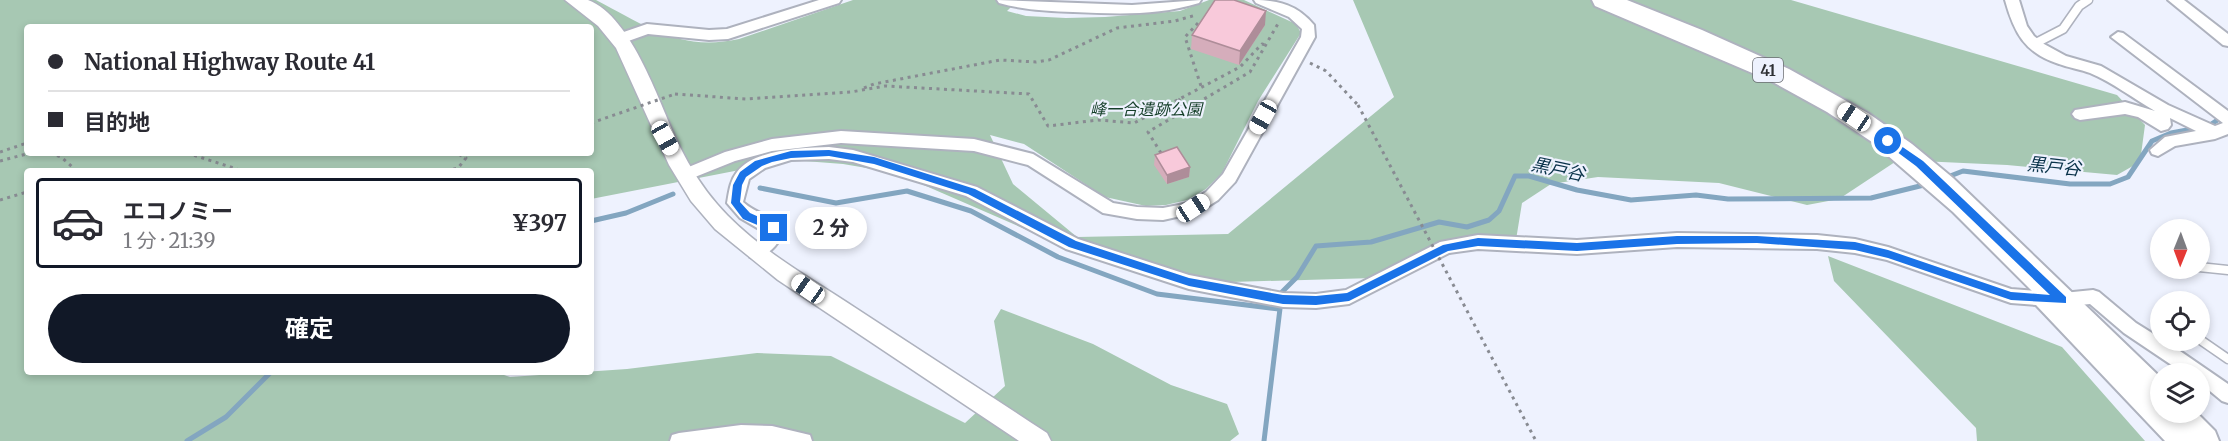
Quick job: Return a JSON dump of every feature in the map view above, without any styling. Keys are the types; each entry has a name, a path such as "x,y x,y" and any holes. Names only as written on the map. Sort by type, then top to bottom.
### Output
{"highway":[{"name":"41","path":"1604,0 1767,70 1836,105 1919,163 1959,200 2051,299 2150,389"},
{"path":"2186,423 2203,441"}],"street":[{"path":"574,0 600,18 620,39 640,78 665,138 685,175 701,200 722,223 756,252 1039,441"},
{"path":"620,39 647,29 709,35 728,34 834,0"},
{"path":"1004,0 1034,5 1141,9 1196,7"},
{"path":"685,175 731,156 772,145 831,138 888,138 974,145 1034,160 1109,209 1163,214 1193,208 1212,196 1229,178 1308,37 1309,28 1303,20 1261,0"},
{"path":"2012,0 2020,27 2034,44 2061,60 2096,70 2112,78 2163,109 2222,130"},
{"path":"2175,0 2228,41"},
{"path":"2118,38 2222,116"},
{"path":"2080,114 2126,108 2143,113 2163,125 2161,114 2163,109"},
{"path":"2158,150 2171,141 2222,130"},
{"path":"756,252 773,238 775,232 767,224 747,216 735,203 738,185 743,175 771,159 791,154 829,153 874,161 971,191 1072,244 1189,282 1283,300 1316,301 1349,297 1446,247 1478,242 1577,247 1677,240 1757,240 1855,246 1888,254 2011,296 2051,299 2093,297 2130,328 2207,378 2228,395"},
{"path":"2051,299 2177,441"},
{"path":"679,441 729,433 761,432 803,441"}],"lane":[{"path":"2034,44 2059,31 2070,22 2078,6 2088,0"},
{"path":"2210,268 2228,270"},
{"path":"2210,347 2228,359"}],"path":[{"path":"594,122 675,94 746,99 851,92 874,84 1000,60 1036,62 1049,60 1117,28 1175,21 1196,7"},
{"path":"1161,153 1148,132 1250,72 1286,10"},
{"path":"1198,24 1194,25 1185,37 1201,86"},
{"path":"863,88 885,86 1029,94 1048,126 1098,120 1134,123 1240,67 1262,44 1266,45"},
{"path":"1298,56 1326,71 1358,105 1536,441"},
{"path":"1178,99 1189,108"},
{"path":"0,152 24,144"},
{"path":"0,161 24,155"},
{"path":"58,156 74,168"},
{"path":"196,156 234,168"},
{"path":"458,168 466,158 462,156"},
{"path":"0,200 24,193"}],"green space":[{"name":"峰一合遺跡公園","path":"0,0 596,0 664,34 699,42 739,39 853,0 1018,0 1007,11 1026,16 1066,18 1180,11 1209,0 1244,0 1296,24 1301,33 1258,101 1222,173 1206,189 1187,200 1166,205 1146,206 1105,197 1024,144 990,135 1013,184 1077,237 1228,234 1394,97 1353,0 1791,0 2117,95 2145,125 2140,162 2117,175 2007,165 1898,160 1839,199 1807,205 1719,183 1598,177 1551,184 1522,203 1515,246 1471,248 1374,278 1231,282 1140,274 1043,237 896,173 843,164 791,160 594,198 594,168 24,168 24,375 504,375 510,377 594,375 594,371 757,353 831,356 965,423 1005,386 994,321 1001,309 1093,344 1171,385 1227,404 1239,434 1230,441 0,441"},
{"path":"1828,256 2062,347 2145,441 1977,441 1976,428 1834,281"}],"building":[{"path":"1215,0 1234,0 1266,11 1240,51 1192,35"},
{"path":"1177,147 1190,167 1167,175 1155,155"}],"waterway":[{"name":"黒戸谷","path":"2207,127 2228,113"},
{"name":"黒戸谷","path":"1945,178 1963,171 2070,184 2110,184 2128,177 2152,141 2171,133 2198,128"},
{"name":"黒戸谷","path":"1264,441 1282,292 1297,277 1316,246 1371,242 1439,222 1467,227 1489,220 1499,211 1515,176 1529,176 1577,190 1631,200 1696,195 1728,199 1871,198 1928,184"},
{"name":"黒戸谷","path":"760,188 836,203 907,191 971,211 1058,257 1157,294 1279,309"},
{"name":"黒戸谷","path":"594,220 626,213 673,194"},
{"name":"黒戸谷","path":"187,441 226,417 268,375"}],"route":[{"path":"774,228 747,216 735,203 735,194 743,175 771,159 791,154 829,153 874,161 971,191 1072,244 1189,282 1283,300 1316,301 1349,297 1446,247 1478,242 1577,247 1677,240 1757,240 1855,246 1888,254 2011,296 2062,300 1919,163 1888,141"}]}
